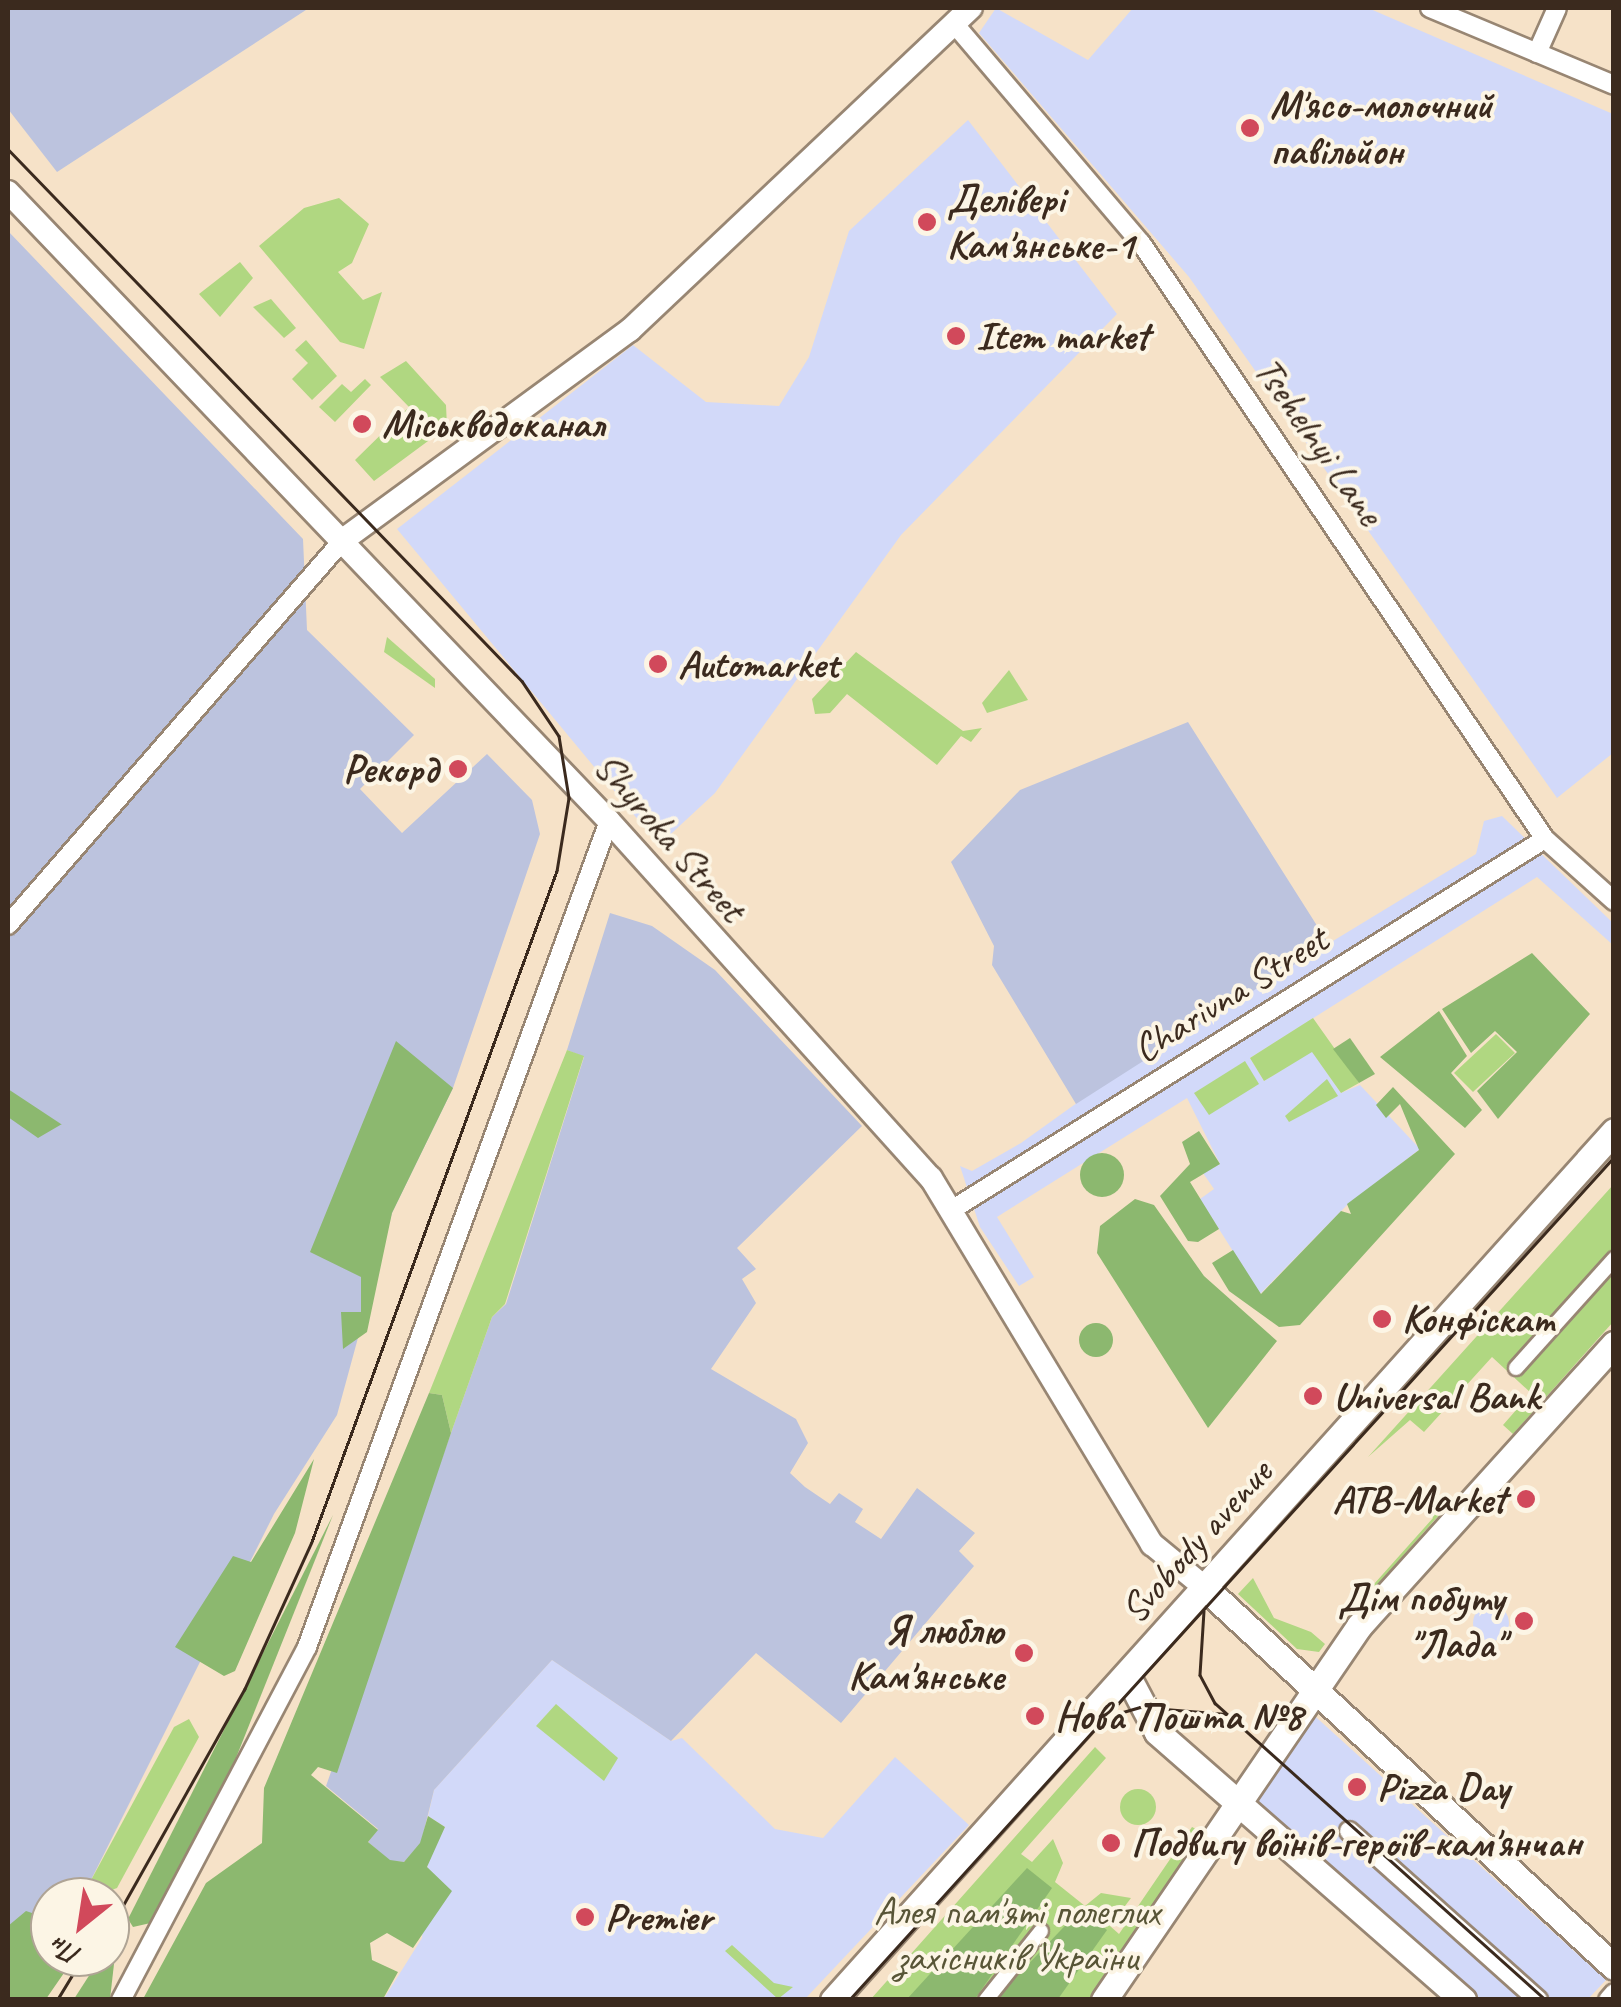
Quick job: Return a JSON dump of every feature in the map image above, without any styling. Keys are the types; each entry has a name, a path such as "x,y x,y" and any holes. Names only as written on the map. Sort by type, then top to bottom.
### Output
{"main road":[{"name":"Svobody avenue","path":"833,2000 1614,1131"},
{"path":"1104,2000 1242,1800 1313,1686 1614,1344"},
{"path":"1204,1586 1313,1686 1358,1738 1614,1967"},
{"path":"1127,1674 1157,1732 1242,1800 1463,2000"}],"street":[{"path":"1430,8 1614,85"},
{"path":"1537,53 1556,8"},
{"path":"8,925 343,540 630,330 964,17"},
{"name":"Tsehelnyi Lane","path":"964,17 1141,244 1545,839 1614,901"},
{"name":"Shyroka Street","path":"8,192 610,821 953,1209 1152,1544 1204,1586"},
{"path":"122,2000 307,1647 610,821"},
{"name":"Charivna Street","path":"953,1209 1545,839"},
{"path":"1516,1368 1614,1259"},
{"path":"1349,1831 1538,2000"},
{"path":"986,2000 1041,1930"},
{"path":"1608,2000 1614,1993"}],"shaded area":[{"path":"8,8 309,8 57,172 8,109"},
{"path":"996,8 1088,60 1133,8 1368,8 1613,114 1613,753 1557,798 1189,277 979,33"},
{"name":"Automarket","path":"968,120 1117,314 901,535 715,793 659,845 397,529 633,345 706,402 779,406 809,357 849,231"},
{"path":"8,231 303,539 307,630 414,735 360,789 402,833 487,754 532,800 540,834 453,1088 392,1213 337,1415 274,1514 92,1877 30,1877 30,1938 8,1959"},
{"path":"1188,722 1328,943 1076,1104 992,965 994,946 951,862 1020,790"},
{"path":"1502,816 1613,923 1613,945 1537,877 1250,1058 1264,1081 1312,1051 1341,1093 1360,1085 1420,1149 1347,1205 1260,1294 1200,1199 1214,1189 1203,1173 1220,1164 1187,1098 997,1217 1034,1277 1019,1286 980,1227 960,1166 972,1171 1021,1143 1134,1062 1476,854 1484,821"},
{"path":"610,913 652,926 715,970 862,1126 737,1248 756,1269 742,1279 756,1303 711,1369 796,1419 808,1443 790,1473 805,1487 830,1504 839,1493 863,1509 855,1522 881,1539 917,1488 975,1533 959,1551 974,1566 841,1723 756,1653 671,1741 552,1660 434,1790 421,1843 404,1862 390,1861 368,1842 378,1829 326,1786 492,1317 506,1304 584,1057 567,1050"},
{"path":"1491,1605 1504,1610 1509,1623 1504,1636 1491,1641 1478,1636 1473,1623 1478,1610"},
{"path":"552,1660 671,1741 682,1738 775,1829 823,1838 895,1757 969,1825 805,1999 383,2000 422,1938 428,1859 445,1827 428,1816 434,1790"},
{"path":"1307,1709 1606,1980 1588,1999 1477,1999 1250,1799"}],"green space":[{"path":"339,198 369,224 352,263 338,272 363,300 382,292 364,349 340,342 259,246 304,208"},
{"path":"240,262 253,278 220,317 199,294"},
{"path":"271,299 296,328 284,338 253,307"},
{"path":"306,340 337,376 312,400 292,379 308,363 295,350"},
{"path":"406,361 446,405 447,427 374,481 355,460 409,407 380,377"},
{"path":"365,379 371,385 335,422 319,407 342,384 351,392"},
{"path":"387,637 435,679 435,688 384,652"},
{"path":"856,652 963,731 982,728 971,742 961,736 937,765 847,694 830,713 815,714 812,699"},
{"path":"1009,670 1028,700 987,713 982,703"},
{"path":"1532,953 1590,1014 1498,1119 1477,1091 1517,1052 1495,1031 1471,1053 1442,1009"},
{"path":"1439,1011 1467,1056 1451,1073 1482,1110 1465,1128 1380,1057"},
{"path":"1313,1018 1359,1083 1341,1093 1312,1052 1264,1081 1250,1058"},
{"path":"1496,1034 1515,1053 1473,1092 1454,1073"},
{"path":"1350,1038 1375,1074 1359,1083 1333,1049"},
{"path":"396,1041 453,1088 392,1213 367,1332 343,1349 341,1312 361,1312 361,1277 310,1252"},
{"path":"567,1050 584,1056 505,1304 492,1317 451,1433 442,1395 429,1393"},
{"path":"1245,1061 1259,1084 1209,1115 1194,1093"},
{"path":"1327,1079 1338,1096 1289,1122 1285,1116"},
{"path":"1393,1087 1455,1154 1300,1325 1279,1327 1229,1291 1212,1263 1233,1250 1261,1294 1341,1211 1351,1214 1347,1204 1419,1150 1400,1104 1386,1118 1376,1105"},
{"path":"8,1089 62,1124 38,1138 8,1117"},
{"path":"1199,1131 1220,1164 1190,1182 1219,1229 1198,1242 1188,1241 1160,1196 1190,1164 1182,1142"},
{"path":"1102,1153 1117,1160 1124,1175 1117,1190 1102,1197 1087,1190 1080,1175 1087,1160"},
{"path":"1613,1185 1613,1322 1513,1434 1503,1425 1531,1393 1492,1357 1424,1432 1410,1420 1368,1457"},
{"path":"1135,1199 1154,1205 1204,1276 1277,1341 1208,1428 1097,1253 1100,1226"},
{"path":"1096,1323 1108,1328 1113,1340 1108,1352 1096,1357 1084,1352 1079,1340 1084,1328"},
{"path":"429,1393 442,1395 451,1433 337,1773 318,1767 311,1775 378,1830 368,1842 390,1860 404,1862 420,1843 428,1816 445,1827 427,1867 452,1891 413,1948 387,1933 370,1943 372,1960 398,1972 383,1999 143,1999 206,1883 262,1843 264,1788"},
{"path":"314,1459 295,1533 235,1671 224,1676 175,1647 233,1556 251,1562"},
{"path":"1437,1494 1448,1505 1354,1611 1348,1599 1366,1593 1433,1518 1424,1509"},
{"path":"333,1515 226,1783 155,1922 133,1927 130,1915"},
{"path":"1253,1578 1274,1618 1311,1632 1325,1644 1319,1652 1297,1649 1238,1594"},
{"path":"556,1704 618,1758 604,1781 536,1726"},
{"path":"189,1719 199,1737 123,1877 93,1877 174,1727"},
{"name":"Алея пам'яті полеглих захісників України","path":"1095,1747 1106,1758 1021,1854 1032,1862 1053,1839 1063,1863 1055,1882 1085,1906 1101,1893 1131,1898 1110,1926 1119,1934 1192,1827 1204,1833 1090,1999 870,2000"},
{"path":"1138,1789 1151,1794 1156,1807 1151,1820 1138,1825 1125,1820 1120,1807 1125,1794"},
{"path":"1027,1868 1052,1888 975,1999 907,1999"},
{"path":"1081,1909 1107,1930 1058,1999 995,1999"},
{"path":"26,1911 30,1912 30,1977 61,1977 46,1999 8,1999 8,1926"},
{"path":"732,1945 774,1983 793,1987 778,1999 725,1951"},
{"path":"88,1977 113,1977 110,1999 74,1999"}],"tram line":[{"path":"8,149 522,681 559,736 569,798 557,871 312,1542 245,1689 130,1894"},
{"path":"849,2000 1614,1157"},
{"path":"1204,1611 1200,1675 1215,1703 1546,2000"},
{"path":"1109,1716 1140,1707 1226,1714"},
{"path":"57,2000 71,1977"}],"place":[{"name":"М'ясо-молочний павільйон","path":"1250,128"},
{"name":"Делівері Кам'янське-1","path":"927,222"},
{"name":"Item market","path":"956,336"},
{"name":"Міськводоканал","path":"362,424"},
{"name":"Automarket","path":"658,664"},
{"name":"Рекорд","path":"458,769"},
{"name":"Конфіскат","path":"1382,1319"},
{"name":"Universal Bank","path":"1313,1396"},
{"name":"ATB-Market","path":"1526,1499"},
{"name":"Дім побуту \"Лада\"","path":"1524,1621"},
{"name":"Я люблю Кам'янське","path":"1024,1653"},
{"name":"Нова Пошта №8","path":"1035,1716"},
{"name":"Pizza Day","path":"1357,1787"},
{"name":"Подвигу воїнів-героїв-кам'янчан","path":"1111,1843"},
{"name":"Premier","path":"585,1917"}]}
